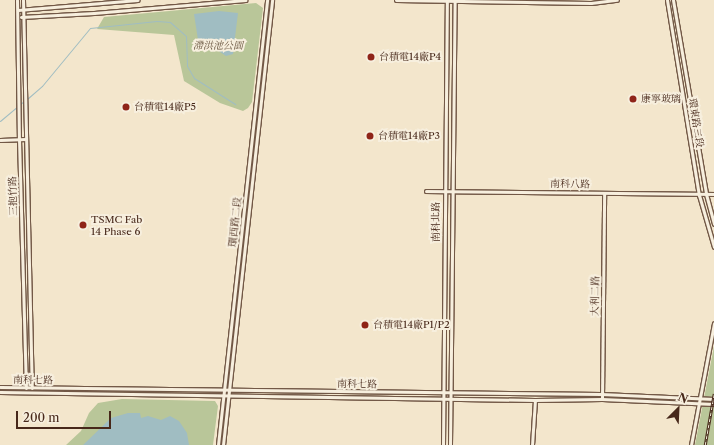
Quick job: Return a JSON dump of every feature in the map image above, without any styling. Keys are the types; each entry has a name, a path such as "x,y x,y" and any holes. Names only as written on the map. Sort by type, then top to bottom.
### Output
{"street":[{"name":"三抱竹路","path":"17,0 18,98 26,392"},
{"name":"三抱竹路","path":"23,0 32,392"},
{"path":"18,10 138,0"},
{"path":"18,17 94,13 245,0"},
{"name":"環西路二段","path":"218,445 267,0"},
{"name":"環西路二段","path":"229,396 272,0"},
{"path":"396,0 591,3 617,0"},
{"name":"環東路二段","path":"668,0 699,195 714,247"},
{"name":"環東路二段","path":"673,0 706,194 714,224"},
{"name":"南科北路","path":"443,445 444,191 447,1"},
{"name":"南科北路","path":"450,445 455,1"},
{"path":"0,140 26,140"},
{"name":"南科八路","path":"426,190 699,195 714,194"},
{"name":"大利二路","path":"602,399 604,193"},
{"path":"691,445 714,322"},
{"path":"710,342 714,333"},
{"name":"南科七路","path":"0,387 224,391 601,394 714,399"},
{"name":"南科七路","path":"0,392 535,400 602,399 714,404"},
{"path":"223,445 229,396"},
{"path":"532,445 535,400"}],"green space":[{"name":"滯洪池公園","path":"256,3 263,8 252,102 248,108 243,111 220,103 184,81 174,35 97,29 104,17"},
{"path":"714,346 714,445 695,445"},
{"path":"122,399 215,401 218,406 213,445 66,445 81,431 89,413 98,403"}],"water":[{"path":"219,11 238,13 233,54 226,56 216,47 198,40 194,14"},
{"path":"128,413 140,413 141,418 148,416 161,420 170,416 179,421 187,433 189,445 83,445 111,418"}],"waterway":[{"path":"27,99 42,86 90,28 157,21 170,22 186,36 187,66 194,78 235,104"},
{"path":"0,121 24,101"}],"railway":[{"path":"705,445 714,394"}],"place":[{"name":"台積電14廠P4","path":"371,57"},
{"name":"康寧玻璃","path":"633,99"},
{"name":"台積電14廠P5","path":"126,107"},
{"name":"台積電14廠P3","path":"370,136"},
{"name":"TSMC Fab 14 Phase 6","path":"83,225"},
{"name":"台積電14廠P1/P2","path":"365,325"}]}
